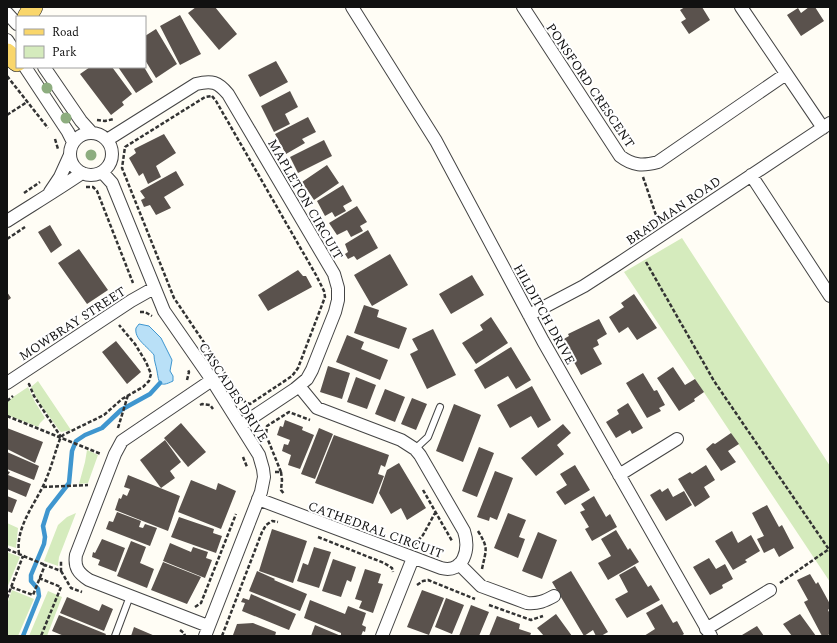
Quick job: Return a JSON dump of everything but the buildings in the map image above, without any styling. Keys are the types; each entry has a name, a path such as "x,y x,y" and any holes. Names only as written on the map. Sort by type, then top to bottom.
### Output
{"main road":[{"path":"28,16 33,7"},
{"path":"7,53 16,60"}],"street":[{"name":"HILDITCH DRIVE","path":"352,7 436,141 529,315 708,633"},
{"name":"PONSFORD CRESCENT","path":"523,7 620,156 626,161 637,165 646,165 658,162 786,74"},
{"path":"741,7 786,74 827,125"},
{"path":"7,13 16,23"},
{"path":"7,40 16,54"},
{"path":"27,68 91,132"},
{"path":"27,68 73,142"},
{"name":"MAPLETON CIRCUIT","path":"107,140 196,84 205,82 215,83 222,86 334,274 337,281 338,300 335,312 307,379 241,425"},
{"name":"BRADMAN ROAD","path":"529,315 584,286 827,125"},
{"path":"49,194 60,177 64,153 78,137 84,133 97,133 107,140 112,151 112,157 110,163 102,172 96,174 82,173 73,166 64,153"},
{"name":"CASCADES DRIVE","path":"102,172 112,183 164,311 212,380 256,449 262,463 264,477 258,499 207,631"},
{"path":"7,221 49,194 60,189 82,173"},
{"path":"751,175 830,296"},
{"name":"MOWBRAY STREET","path":"7,383 131,301 154,288"},
{"path":"207,631 130,596 89,580 81,575 75,562 76,555 115,454 122,441 212,380"},
{"name":"CATHEDRAL CIRCUIT","path":"258,499 412,553 448,570 455,568 459,564 466,551 467,544 464,531 420,455 415,449 401,440 317,408 299,386"},
{"path":"619,475 677,439"},
{"path":"382,636 412,553"},
{"path":"459,564 481,586 527,603 534,604 542,602 554,596"},
{"path":"708,633 770,590"}],"lane":[{"path":"415,449 428,437 440,407"},
{"path":"114,636 130,596"}],"path":[{"path":"7,76 56,139 64,153"},
{"path":"212,96 216,101 324,291 325,297 298,368 292,376 259,397 250,404 245,402 174,298 122,168 125,147 205,97 212,96"},
{"path":"7,115 27,102"},
{"path":"637,165 658,218 642,231"},
{"path":"19,196 42,181"},
{"path":"82,190 88,186 97,191 133,283"},
{"path":"7,239 26,226"},
{"path":"638,251 648,265 659,287 714,381 829,550 770,590"},
{"path":"137,312 145,312 154,318"},
{"path":"19,554 18,547 22,527 43,487 61,438 64,435 104,415 122,399 143,387 149,381 151,374 141,353 118,326 124,321"},
{"path":"186,383 189,372 187,368"},
{"path":"26,387 30,384 34,396 61,438"},
{"path":"7,401 16,393"},
{"path":"121,427 116,430 121,420 129,394"},
{"path":"196,408 202,404 210,405 214,410"},
{"path":"288,498 281,490 281,472 266,435 267,426 289,412 311,420"},
{"path":"7,416 101,454"},
{"path":"98,460 104,449"},
{"path":"241,451 249,471"},
{"path":"273,472 281,472"},
{"path":"86,492 91,478"},
{"path":"43,487 88,485"},
{"path":"420,485 454,544"},
{"path":"190,606 196,607 201,603 238,510"},
{"path":"412,553 436,512"},
{"path":"222,636 262,532 266,525 272,521 278,522"},
{"path":"315,536 384,563 392,568 393,575"},
{"path":"7,549 61,571 61,557"},
{"path":"7,598 23,556"},
{"path":"11,587 32,595 45,565"},
{"path":"39,578 61,587 41,636"},
{"path":"417,586 423,581 428,580 476,600"}],"green space":[{"path":"682,238 830,466 830,582 624,272"},
{"path":"38,381 71,430 61,432 38,401 31,387"},
{"path":"28,387 45,418 38,427 7,415 8,402"},
{"path":"87,450 98,455 88,483 79,484 85,462"},
{"path":"76,513 59,557 58,566 44,561 58,525 67,517"},
{"path":"7,523 18,528 16,548 7,545"},
{"path":"7,552 20,557 7,588"},
{"path":"12,590 34,599 18,636 7,636 7,604"},
{"path":"48,591 62,597 47,636 29,636"}],"water":[{"path":"139,324 149,326 161,338 172,360 170,371 173,376 173,381 165,384 160,383 154,355 137,336 136,328"}],"waterway":[{"path":"23,636 39,596 38,589 31,581 31,575 44,544 45,537 43,526 48,510 69,483 72,451 76,441 85,435 102,428 121,410 150,394 160,383"}]}
